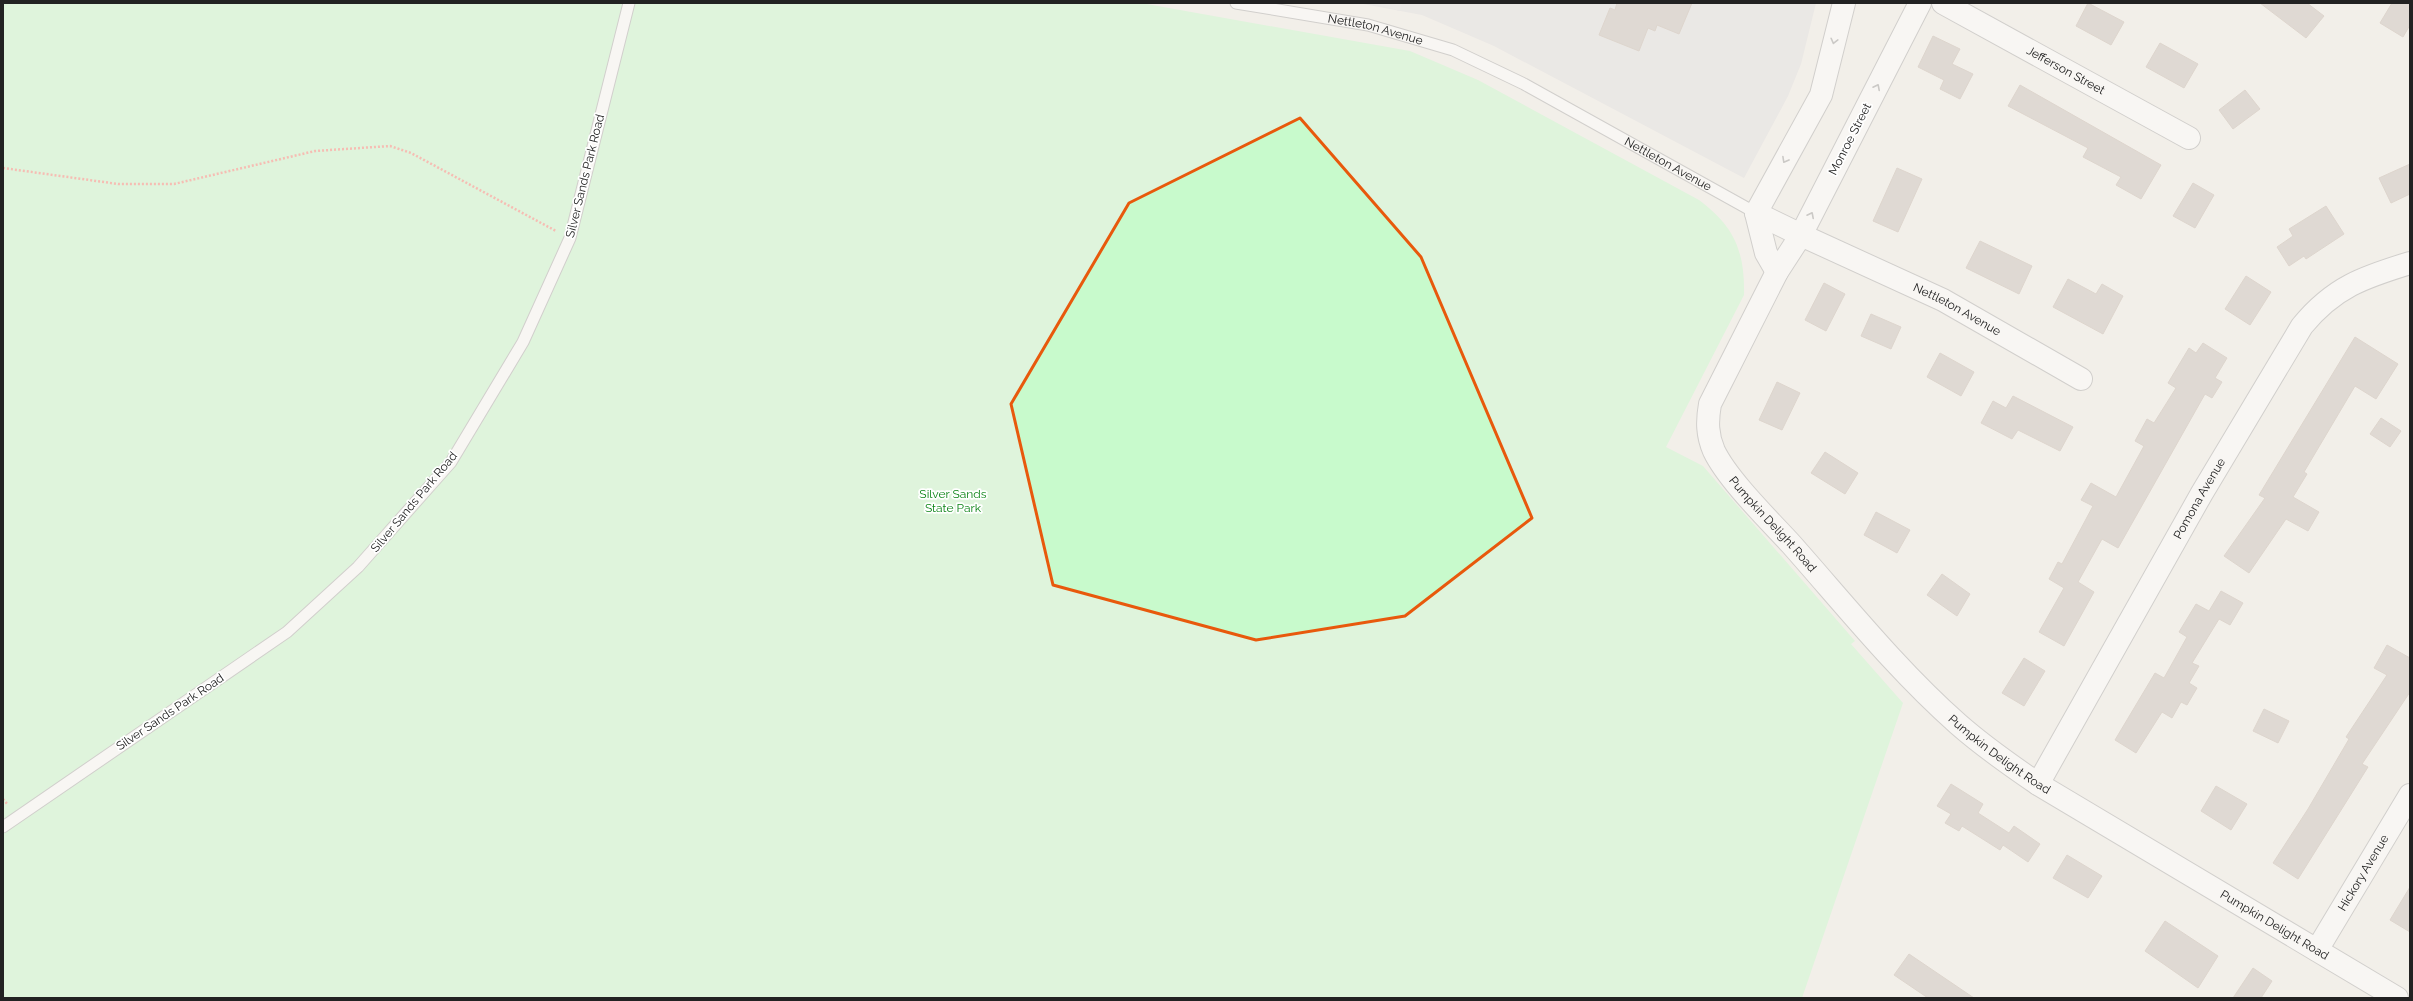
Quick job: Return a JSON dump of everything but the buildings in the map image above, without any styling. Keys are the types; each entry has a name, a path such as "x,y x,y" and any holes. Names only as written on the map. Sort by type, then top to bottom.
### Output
{"street":[{"path":"1777,272 1766,253 1756,213 1821,94 1844,3"},
{"name":"Monroe Street","path":"1710,404 1777,272 1801,235 1920,3"},
{"name":"Jefferson Street","path":"1943,3 2189,138"},
{"name":"Nettleton Avenue","path":"1756,213 1943,300 2081,379"},
{"name":"Pomona Avenue","path":"2038,784 2198,500 2302,326 2318,306 2346,286 2372,275 2410,263"},
{"name":"Pumpkin Delight Road","path":"1710,404 1707,421 1709,436 1714,451 1724,467 1758,508 1933,701 1994,754 2038,784 2397,998"},
{"name":"Hickory Avenue","path":"2317,950 2410,795"}],"lane":[{"name":"Silver Sands Park Road","path":"3,827 287,632 358,568 451,462 522,342 570,238 629,3"},
{"name":"Nettleton Avenue","path":"1236,3 1368,25 1453,50 1524,84 1756,213"}],"path":[{"path":"3,168 118,184 174,184 315,151 390,146 411,153 523,215 570,238"}],"highlighted area":[{"path":"1300,118 1421,257 1532,518 1405,616 1256,640 1053,585 1011,404 1129,203"}],"shaded area":[{"path":"1358,3 1816,3 1801,64 1788,96 1744,178 1494,46 1422,15"},
{"path":"1370,3 1403,3 1400,11"}],"green space":[{"name":"Silver Sands State Park","path":"3,3 1141,3 1410,51 1478,80 1699,200 1721,220 1735,241 1742,265 1744,295 1666,447 1703,466 1855,641 1851,644 1903,703 1802,998 3,998"}]}
